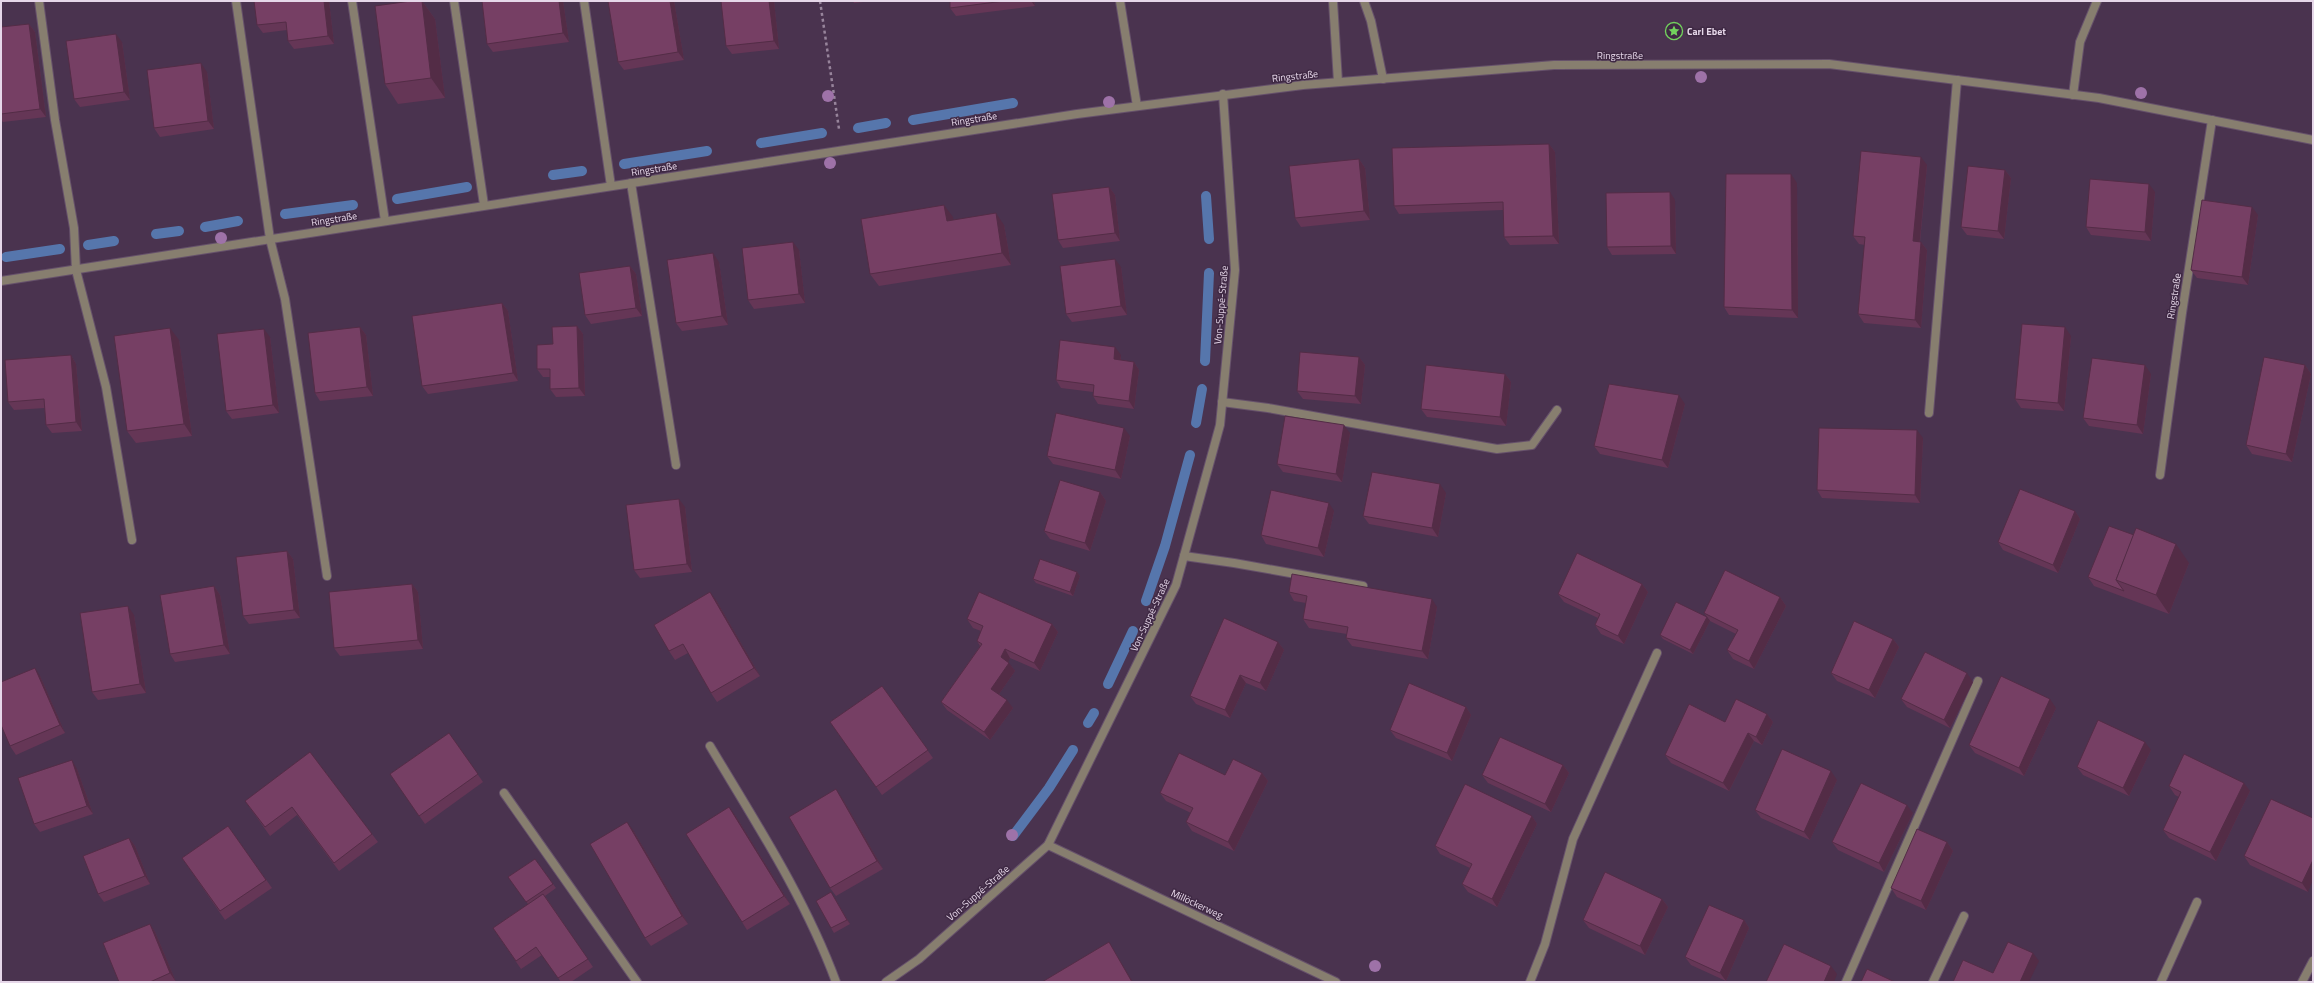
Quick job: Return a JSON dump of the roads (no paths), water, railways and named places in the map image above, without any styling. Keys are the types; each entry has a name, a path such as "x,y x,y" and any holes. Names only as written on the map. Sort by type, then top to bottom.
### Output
{"street":[{"path":"39,1 55,120 74,228 76,270 106,387 132,540"},
{"path":"236,1 270,239 285,299 327,576"},
{"path":"352,1 384,221"},
{"path":"454,1 484,205"},
{"path":"584,1 611,186"},
{"path":"1120,1 1137,106"},
{"path":"1333,1 1338,82"},
{"path":"1364,1 1371,21 1383,79"},
{"path":"2073,95 2080,42 2098,1"},
{"name":"Ringstraße","path":"1,281 842,149 1223,94 1338,82 1554,65 1828,64 2073,95 2313,140"},
{"path":"1929,413 1957,80"},
{"name":"Von-Suppé-Straße","path":"886,982 919,959 1048,845 1176,585 1220,425 1235,270 1223,94"},
{"name":"Ringstraße","path":"2160,475 2182,313 2212,120"},
{"path":"631,183 676,465"},
{"path":"1222,402 1268,408 1497,449 1532,445 1557,410"},
{"path":"1184,556 1234,563 1363,586"},
{"path":"1530,982 1545,944 1573,839 1657,652"},
{"path":"1846,982 1978,681"},
{"path":"710,746 804,905 823,946 836,982"},
{"path":"504,793 637,982"},
{"name":"Millöckerweg","path":"1048,845 1336,982"},
{"path":"2161,982 2197,902"},
{"path":"1933,982 1964,916"},
{"path":"2302,982 2313,961"}],"waterway":[{"path":"913,120 1013,103"},
{"path":"858,128 886,123"},
{"path":"761,143 822,133"},
{"path":"624,164 707,151"},
{"path":"553,175 582,171"},
{"path":"397,199 467,187"},
{"path":"1206,196 1209,239"},
{"path":"285,214 353,205"},
{"path":"205,227 238,221"},
{"path":"156,234 179,231"},
{"path":"88,245 114,241"},
{"path":"6,257 60,249"},
{"path":"1205,361 1209,273"},
{"path":"1196,423 1202,389"},
{"path":"1146,601 1165,546 1190,455"},
{"path":"1108,684 1133,631"},
{"path":"1088,723 1094,713"},
{"path":"1013,836 1049,788 1073,750"}],"place":[{"name":"Carl Ebet","path":"1674,31"}]}
